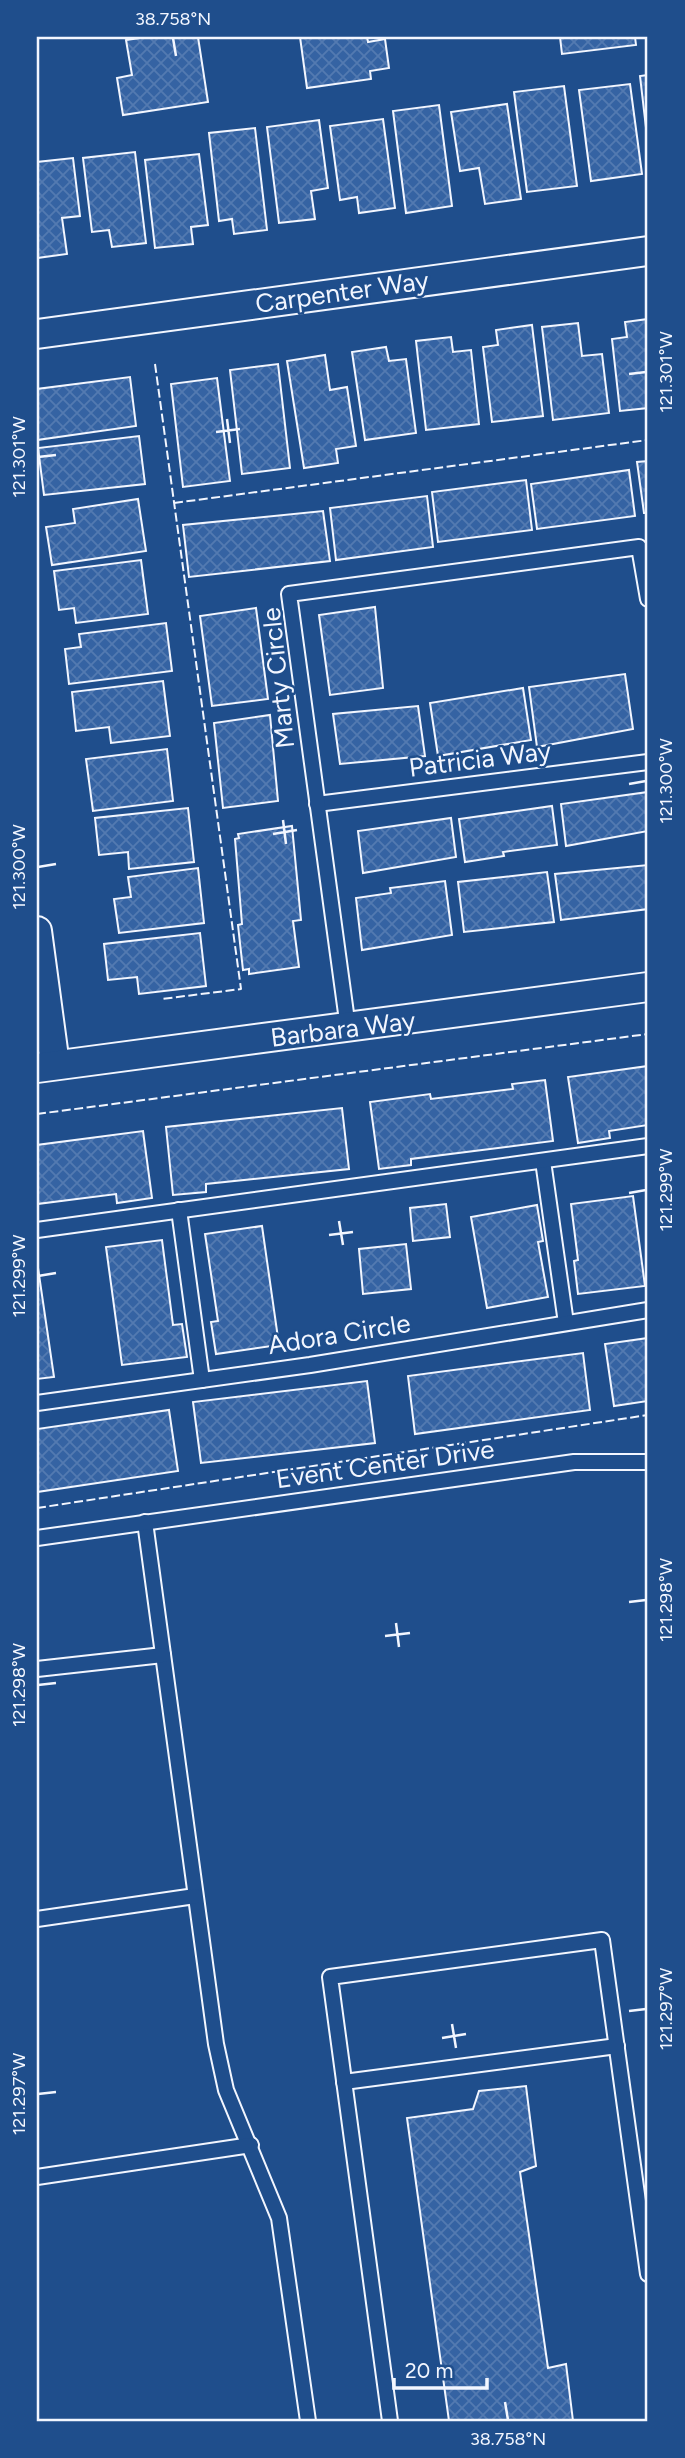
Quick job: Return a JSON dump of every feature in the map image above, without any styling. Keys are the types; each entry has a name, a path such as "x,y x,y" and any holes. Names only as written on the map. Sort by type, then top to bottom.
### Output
{"street":[{"name":"Carpenter Way","path":"37,334 648,251"},
{"path":"37,931 46,1066"},
{"name":"Barbara Way","path":"46,1066 648,987"}],"lane":[{"name":"Marty Circle","path":"348,1028 289,594 644,546 648,598"},
{"name":"Patricia Way","path":"317,804 648,762"},
{"path":"37,1230 648,1146"},
{"path":"543,1161 566,1323"},
{"path":"179,1210 202,1380"},
{"name":"Adora Circle","path":"37,1403 648,1310"},
{"name":"Event Center Drive","path":"37,1538 574,1462 648,1462"},
{"path":"145,1522 216,2044 226,2090 279,2218 308,2421"},
{"path":"37,1668 163,1655"},
{"path":"37,1919 195,1896"},
{"path":"390,2421 330,1976 603,1940 648,2274"},
{"path":"344,2082 617,2046"},
{"path":"37,2177 251,2146"}],"building":[{"path":"147,37 198,37 208,102 123,115 117,78 132,75 126,40"},
{"path":"300,37 367,37 368,42 385,39 389,68 370,71 371,79 307,88"},
{"path":"560,37 635,37 636,45 562,54"},
{"path":"648,75 648,145 640,76"},
{"path":"630,84 642,174 591,181 579,90"},
{"path":"564,86 577,186 527,192 514,92"},
{"path":"507,104 521,199 485,204 479,168 460,171 451,112"},
{"path":"439,105 452,206 406,213 393,111"},
{"path":"383,119 395,208 359,213 357,197 340,200 330,126"},
{"path":"319,120 328,188 311,191 315,219 279,223 267,127"},
{"path":"255,128 267,230 234,234 232,219 219,221 209,133"},
{"path":"135,152 146,243 112,247 109,230 92,232 83,158"},
{"path":"199,154 208,225 191,227 193,244 155,248 145,160"},
{"path":"73,158 80,216 62,218 67,254 37,258 37,162"},
{"path":"648,319 648,408 620,411 612,339 627,337 625,322"},
{"path":"578,323 582,356 602,354 609,413 553,420 542,327"},
{"path":"532,325 543,416 492,422 483,347 498,345 496,330"},
{"path":"451,337 453,352 471,350 479,424 426,430 416,341"},
{"path":"386,347 389,361 406,359 416,433 365,440 352,352"},
{"path":"325,355 330,390 347,387 356,446 336,449 338,463 304,468 287,361"},
{"path":"278,364 290,468 242,474 230,370"},
{"path":"130,377 136,426 37,440 37,389"},
{"path":"217,378 230,481 183,487 171,384"},
{"path":"139,436 145,484 44,495 38,448"},
{"path":"648,461 648,513 644,513 637,462"},
{"path":"629,470 635,516 537,529 531,484"},
{"path":"526,480 532,530 438,542 432,492"},
{"path":"427,496 433,547 336,560 330,508"},
{"path":"138,499 146,551 52,565 46,527 75,523 73,509"},
{"path":"323,511 330,561 189,577 183,525"},
{"path":"141,560 148,614 76,623 74,608 59,610 54,571"},
{"path":"375,607 383,688 330,695 319,615"},
{"path":"256,608 268,699 212,706 200,616"},
{"path":"166,623 172,671 69,684 65,649 81,647 79,634"},
{"path":"625,674 633,729 537,747 529,687"},
{"path":"163,681 170,736 111,743 109,727 76,731 72,692"},
{"path":"523,688 531,740 438,756 430,703"},
{"path":"418,706 425,756 340,764 333,714"},
{"path":"270,715 278,801 223,808 214,723"},
{"path":"167,749 173,801 93,811 86,759"},
{"path":"648,792 648,831 566,846 561,804"},
{"path":"552,806 557,845 503,852 504,856 465,862 459,819"},
{"path":"188,808 194,862 129,869 128,852 99,855 95,818"},
{"path":"451,818 456,857 363,873 358,831"},
{"path":"292,826 301,920 293,921 299,967 249,974 249,969 243,970 238,925 242,924 235,839 239,838 238,834"},
{"path":"648,865 648,909 561,920 555,874"},
{"path":"198,868 204,923 119,933 114,899 131,897 128,877"},
{"path":"547,872 554,922 464,932 458,882"},
{"path":"445,881 452,935 362,950 356,898 391,893 390,888"},
{"path":"200,933 206,986 139,994 137,977 108,980 104,944"},
{"path":"648,1066 648,1125 609,1131 610,1138 578,1143 568,1077"},
{"path":"545,1080 553,1141 411,1159 411,1165 379,1169 370,1102 430,1094 431,1099 513,1089 512,1084"},
{"path":"342,1108 349,1169 206,1184 206,1192 173,1195 166,1127"},
{"path":"143,1131 152,1198 117,1203 116,1194 37,1204 37,1145"},
{"path":"633,1196 645,1286 578,1294 574,1261 578,1260 571,1204"},
{"path":"446,1204 450,1237 413,1241 410,1208"},
{"path":"537,1205 543,1241 538,1242 548,1297 487,1308 471,1217"},
{"path":"262,1226 279,1345 216,1354 211,1322 218,1321 205,1234"},
{"path":"162,1240 173,1325 182,1324 187,1357 122,1365 106,1247"},
{"path":"406,1244 411,1289 363,1294 359,1249"},
{"path":"37,1261 54,1377 37,1379"},
{"path":"648,1338 648,1401 614,1406 605,1344"},
{"path":"583,1353 590,1410 415,1434 408,1376"},
{"path":"367,1381 375,1443 201,1463 193,1402"},
{"path":"169,1410 178,1471 37,1492 37,1429"},
{"path":"526,2086 536,2166 520,2172 548,2368 566,2364 573,2421 449,2421 407,2118 473,2109 479,2091"}],"fence":[{"path":"155,364 241,989 162,999"},
{"path":"174,503 648,440"},
{"path":"37,1114 648,1034"},
{"path":"37,1508 648,1415"}]}
